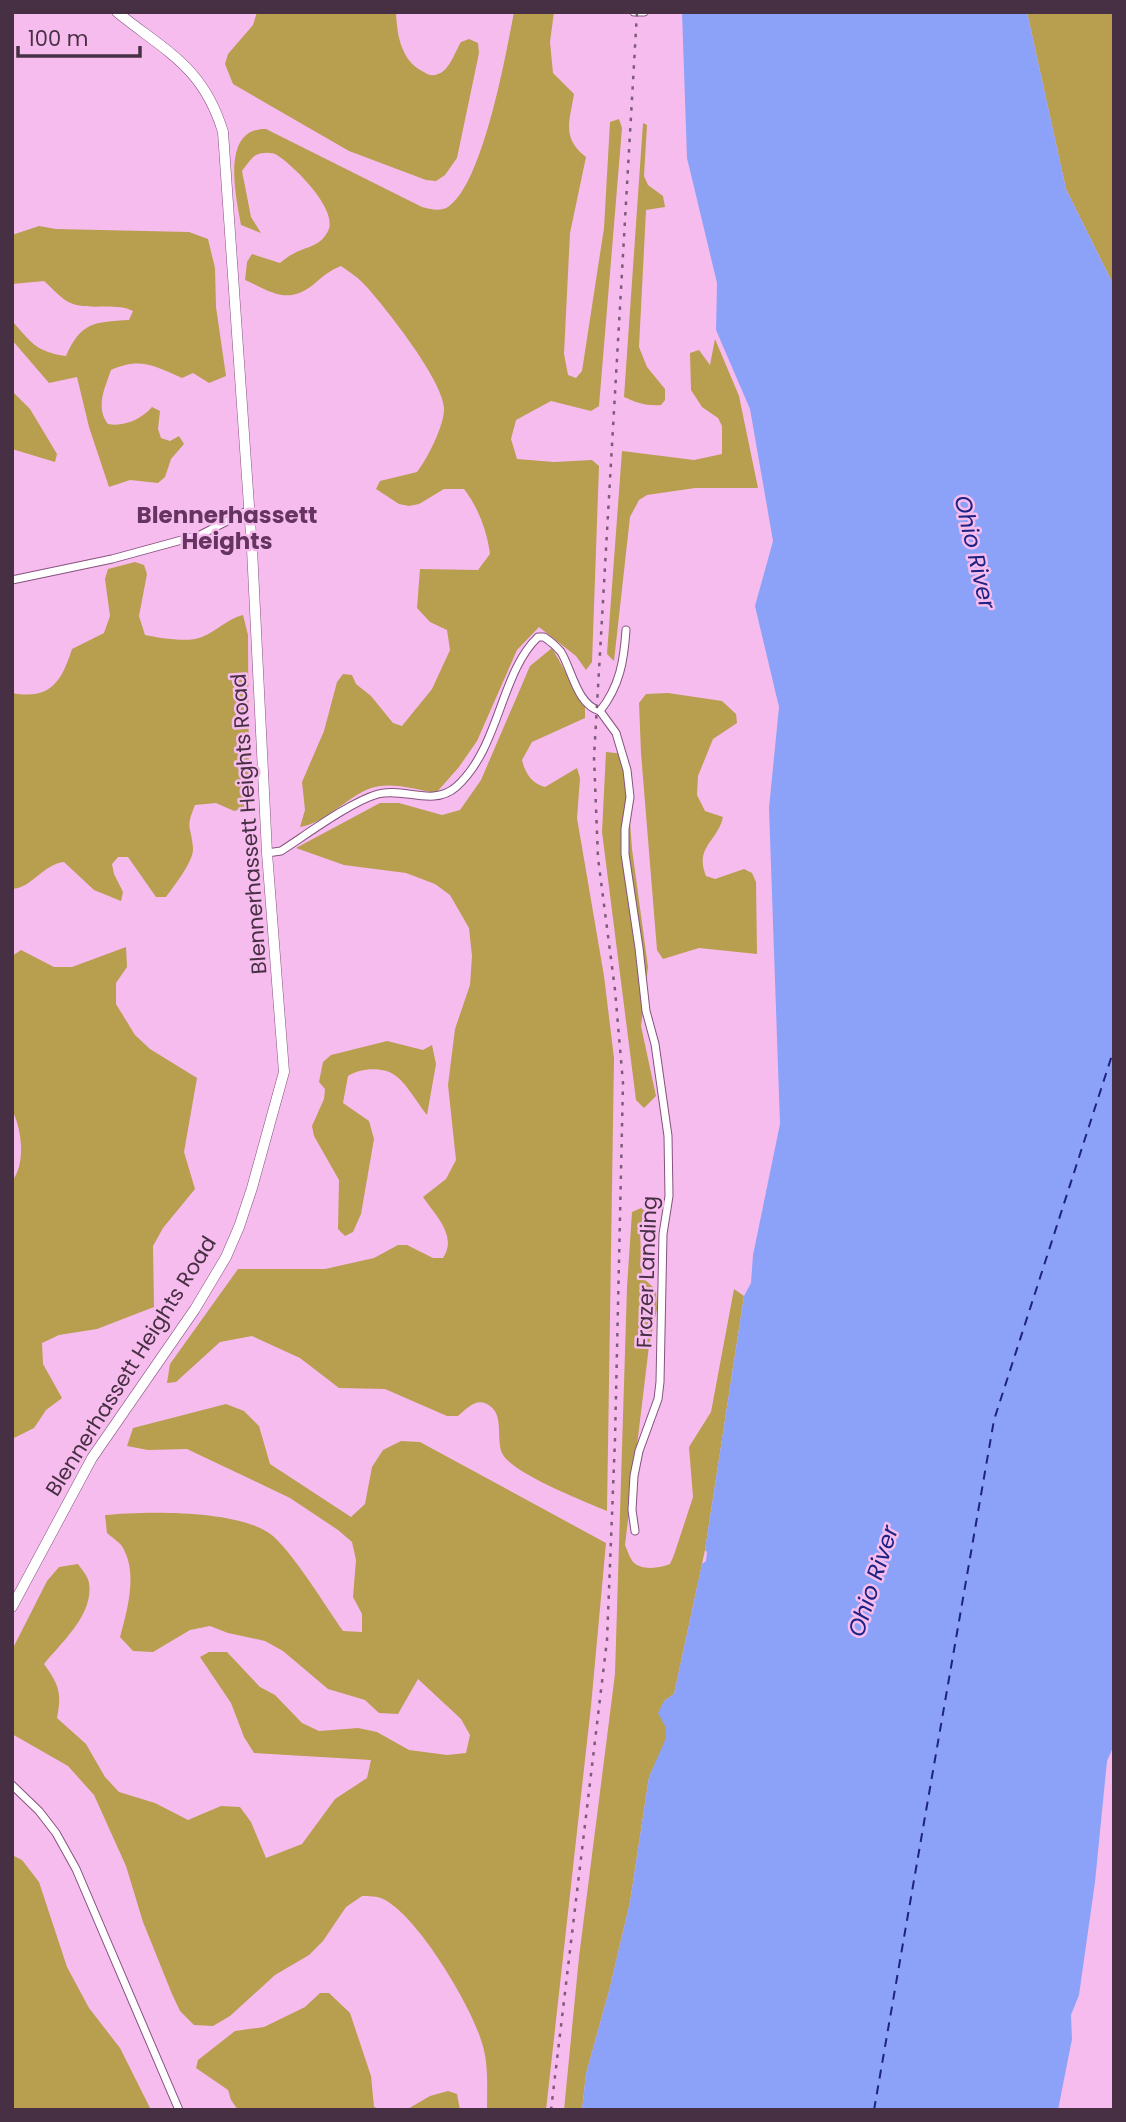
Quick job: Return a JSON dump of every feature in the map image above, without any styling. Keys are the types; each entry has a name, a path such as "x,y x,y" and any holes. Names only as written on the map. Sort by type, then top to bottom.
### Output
{"street":[{"name":"Blennerhassett Heights Road","path":"12,1607 81,1476 195,1310 226,1257 239,1227 284,1072 267,853 249,510 223,132 204,89 190,70 165,46 117,12"},
{"path":"634,12 645,12"},
{"path":"12,580 112,559 200,535 249,510"},
{"path":"600,710 615,689 620,676 626,630"},
{"name":"Frazer Landing","path":"267,853 281,851 360,801 379,793 397,792 429,797 455,788 475,763 489,738 524,653 538,637 544,637 561,653 577,688 595,709 600,710 616,733 630,797 625,829 625,854 646,1011 655,1044 668,1136 660,1382 658,1399 639,1451 634,1476 632,1510 635,1531"},
{"path":"14,1789 48,1822 76,1869 179,2110"}],"shaded area":[{"path":"257,12 396,12 399,38 405,54 415,66 432,75 445,69 461,42 469,39 478,43 479,53 457,158 445,175 436,181 426,180 349,151 233,84 225,64 228,54 253,25"},
{"path":"514,12 554,12 550,42 553,73 574,94 569,120 570,136 578,150 586,157 570,233 564,354 568,375 576,378 582,371 604,228 610,122 619,119 622,128 599,406 591,411 551,401 516,420 511,439 517,459 554,462 592,460 599,466 592,662 586,670 576,656 539,627 517,650 477,741 436,793 401,786 374,787 318,821 300,827 305,810 302,782 324,731 337,682 343,674 352,675 356,684 371,696 393,723 402,726 432,689 450,650 447,630 430,622 417,608 420,569 478,570 490,554 481,520 464,489 444,489 419,504 409,506 399,504 376,489 380,481 417,472 435,442 442,423 444,408 441,395 423,362 384,307 363,283 341,266 304,291 295,294 279,294 245,280 247,262 252,254 280,263 321,240 328,231 330,222 321,201 304,178 277,155 267,153 254,156 242,171 251,217 261,233 241,225 234,166 237,152 242,140 252,132 266,129 422,207 445,209 461,194 482,146 499,86"},
{"path":"1027,12 1114,12 1114,286 1066,189"},
{"path":"643,123 647,125 644,176 648,185 663,196 665,207 646,210 639,347 647,367 665,389 665,400 661,405 642,404 624,397"},
{"path":"39,226 56,229 189,232 208,239 215,268 216,307 226,376 209,383 193,373 182,378 155,367 131,364 111,370 102,397 102,411 108,424 132,421 152,407 160,411 158,429 161,438 170,441 179,436 184,444 171,459 165,477 158,483 130,480 109,487 89,427 77,377 49,383 12,340 12,321 41,349 66,356 83,330 98,323 129,320 133,311 117,307 73,304 62,298 44,281 12,284 12,235"},
{"path":"715,339 739,396 758,488 695,488 647,495 639,500 630,517 614,661 607,654 622,451 694,460 722,454 722,426 718,418 702,407 691,390 690,353 699,350 710,365"},
{"path":"12,391 30,409 57,454 55,462 12,449"},
{"path":"135,562 144,565 147,574 139,616 145,635 196,639 243,615 248,635 249,790 244,808 234,811 216,803 195,805 189,823 193,848 190,860 166,897 156,897 128,857 118,857 112,864 123,892 121,901 94,890 64,862 50,867 26,885 12,889 12,693 25,695 45,691 58,680 72,649 104,633 110,616 105,579 108,569"},
{"path":"552,648 585,706 585,718 532,742 522,760 530,777 545,787 577,768 580,778 577,818 604,976 614,1058 607,1511 533,1478 508,1461 500,1447 497,1416 486,1403 473,1404 458,1416 447,1416 385,1389 339,1388 300,1358 252,1336 220,1342 176,1382 167,1383 170,1364 238,1269 325,1269 374,1258 398,1245 407,1245 433,1258 443,1258 448,1242 446,1234 439,1218 423,1197 446,1179 456,1160 448,1085 455,1029 470,985 472,956 469,928 450,895 435,884 406,873 344,865 296,848 380,803 399,803 442,815 460,810 481,780 530,666"},
{"path":"668,693 722,701 736,714 737,723 713,739 698,776 697,795 705,811 723,817 705,851 703,866 706,876 715,879 744,869 752,873 756,882 757,954 699,948 663,959 657,950 639,703 646,694"},
{"path":"606,752 625,754 632,849 648,967 641,1026 656,1096 644,1108 636,1100 602,832"},
{"path":"126,947 127,967 116,983 116,1004 135,1035 150,1049 197,1078 184,1152 195,1189 163,1228 153,1246 154,1307 97,1329 59,1335 42,1343 43,1364 62,1398 46,1410 34,1428 12,1439 12,1181 19,1165 21,1146 12,1110 12,956 21,950 54,967 72,967"},
{"path":"387,1041 423,1050 432,1045 436,1064 427,1115 405,1084 391,1073 372,1069 348,1076 343,1103 369,1121 374,1139 361,1214 353,1232 345,1236 338,1229 339,1180 314,1136 312,1126 324,1099 325,1089 319,1082 323,1062 331,1055"},
{"path":"641,1208 649,1214 640,1231 642,1277 656,1290 657,1309 649,1346 625,1545 633,1562 641,1567 670,1564 674,1555 693,1497 689,1447 711,1412 734,1289 744,1296 705,1550 674,1694 664,1701 667,1738 649,1777 630,1902 586,2074 582,2110 564,2110 579,1957 615,1674 627,1287 632,1212"},
{"path":"226,1404 244,1411 259,1426 270,1464 351,1517 365,1504 372,1467 383,1450 401,1441 420,1442 606,1543 591,1706 546,2110 487,2110 485,2057 466,2005 426,1941 397,1908 378,1897 362,1896 346,1907 323,1941 309,1955 275,1975 230,2016 213,2026 194,2025 180,2011 172,1994 143,1922 126,1866 94,1795 68,1766 12,1734 12,1650 47,1581 59,1567 78,1564 89,1583 87,1606 75,1627 44,1664 58,1690 57,1718 86,1744 105,1777 119,1792 155,1803 188,1820 221,1806 240,1807 251,1822 266,1858 302,1844 335,1799 367,1778 371,1760 254,1753 244,1737 231,1703 200,1657 209,1652 227,1652 260,1687 275,1695 302,1723 319,1731 358,1728 377,1732 409,1750 447,1755 466,1753 470,1735 461,1719 418,1679 398,1714 379,1713 365,1700 328,1689 283,1651 265,1641 210,1626 190,1630 153,1652 133,1651 120,1637 130,1592 130,1569 122,1546 107,1533 105,1515 144,1513 216,1516 258,1527 273,1536 291,1556 343,1631 362,1632 362,1614 353,1597 356,1560 352,1542 338,1530 290,1498 187,1449 148,1450 127,1446 133,1428"},
{"path":"12,1855 22,1860 39,1882 67,1967 89,2008 120,2048 151,2110 12,2110"},
{"path":"320,1993 329,1993 350,2013 371,2076 374,2107 383,2110 238,2110 228,2090 196,2068 198,2060 235,2031 264,2027 305,2007"},
{"path":"448,2091 457,2094 460,2110 406,2110 430,2096"}],"water":[{"name":"Ohio River","path":"682,12 1027,12 1066,189 1114,286 1114,1745 1107,1761 1095,1882 1079,1995 1071,2015 1072,2039 1058,2110 582,2110 586,2074 630,1902 649,1777 666,1738 665,1726 658,1713 664,1701 674,1694 702,1564 706,1561 705,1550 744,1296 751,1283 753,1255 780,1124 769,808 779,707 755,606 773,541 750,409 716,330 717,283 687,158"}],"ferry route":[{"path":"874,2110 994,1420 1114,1049"}],"railway":[{"path":"551,2110 607,1640 615,1439 623,1083 615,990 598,858 594,757 637,12"}],"district":[{"name":"Blennerhassett Heights","path":"227,528"}]}
